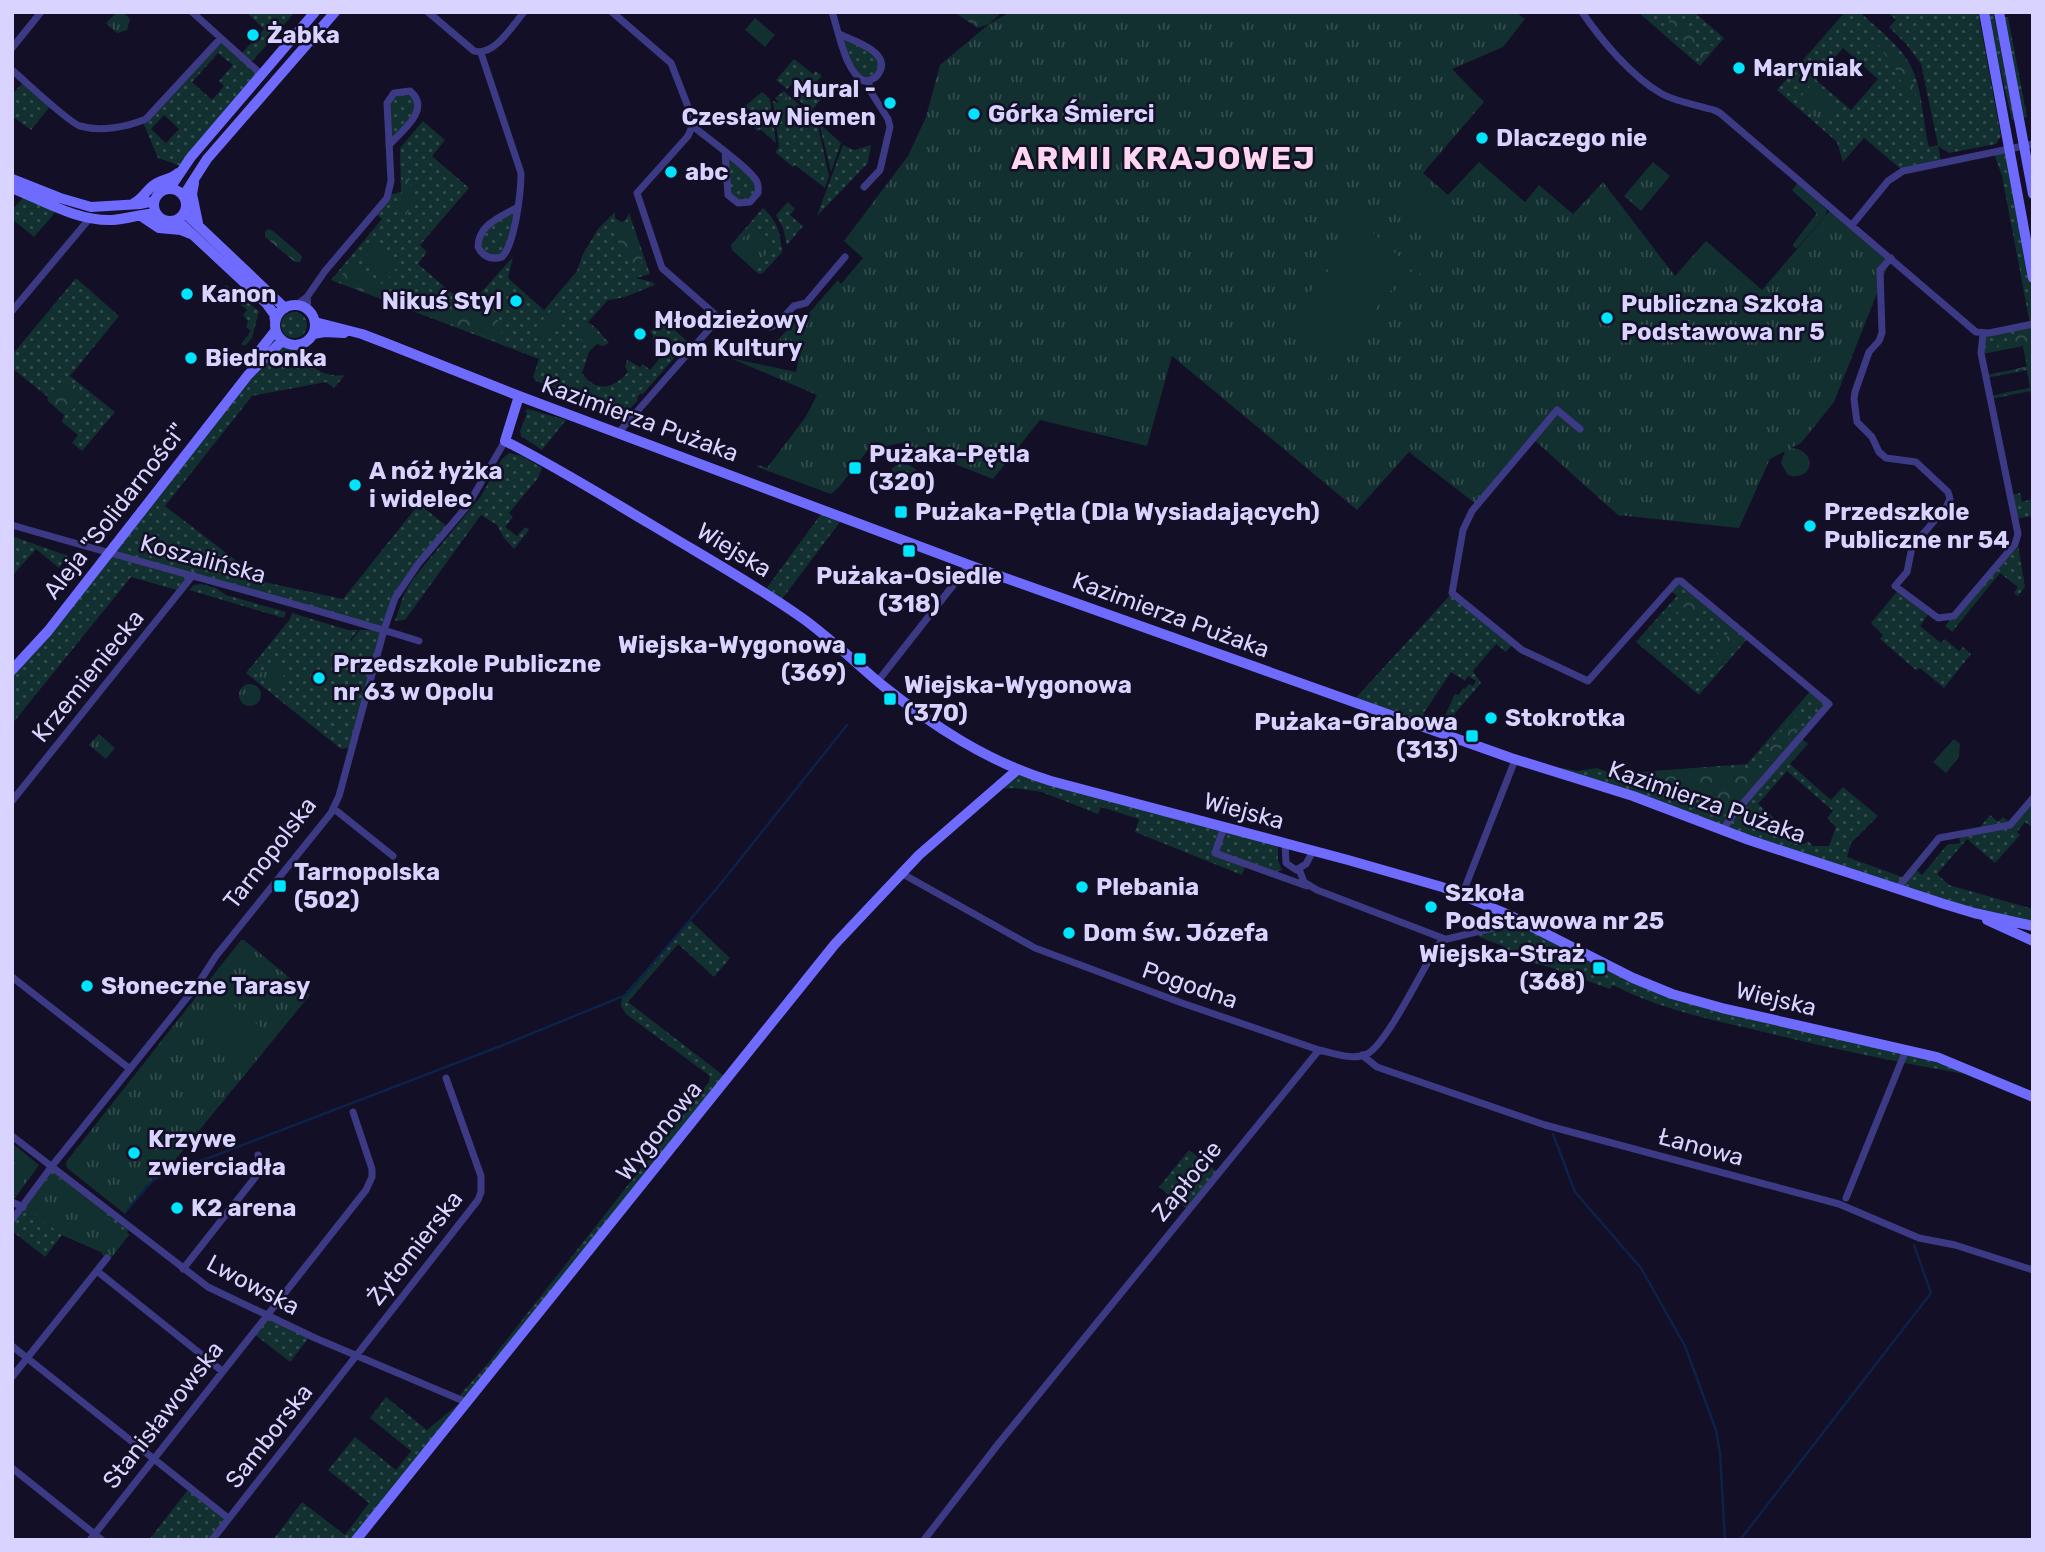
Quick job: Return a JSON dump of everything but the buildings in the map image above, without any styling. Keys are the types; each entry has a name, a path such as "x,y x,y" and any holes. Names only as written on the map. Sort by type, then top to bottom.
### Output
{"street":[{"path":"12,48 41,12"},
{"path":"191,12 262,75"},
{"path":"130,204 143,198 154,184 174,177 184,167 315,12"},
{"path":"184,195 197,172 335,12"},
{"path":"428,12 474,51 481,53 492,48 524,12"},
{"path":"612,12 671,63 694,127 724,152 757,181 758,193 750,202 738,203 728,195 724,152"},
{"path":"832,12 839,34 853,73 861,80 868,81 880,72 881,64 873,51 839,34"},
{"path":"1582,12 1608,48 1659,92 1714,110 1976,332 1983,334 2033,324"},
{"path":"1984,12 2033,278"},
{"path":"1999,12 2028,145 2033,194"},
{"path":"12,69 78,126 94,128 131,125 146,119 220,39"},
{"path":"481,53 521,168 516,208 511,239 506,252 498,258 482,254 477,243 482,232 495,220 516,208"},
{"path":"864,187 880,170 890,127 868,81"},
{"path":"275,326 290,307 307,297 325,271 387,198 391,181 389,145 387,103 394,93 410,91 417,98 419,109 389,145"},
{"path":"694,127 638,192 638,200 662,268 719,318 773,326 794,306 806,303 845,257"},
{"path":"1852,225 1888,181 1903,171 2028,145"},
{"path":"170,188 184,195 187,204 181,216 167,221 156,213 154,201 160,192 170,188 184,167"},
{"path":"197,172 192,194 200,233 266,303 282,341 300,345 313,334 315,323 308,310 307,297"},
{"path":"12,179 91,207 154,201"},
{"path":"12,188 89,218 112,220 156,213"},
{"path":"141,216 159,228 200,233"},
{"path":"181,216 290,307 308,310"},
{"path":"12,312 89,218"},
{"path":"1891,258 1880,270 1881,337 1869,352 1857,386 1855,414 1857,422 1871,437 1882,455 1892,460 1908,459 1916,462 1948,492 1950,499 1946,507 1912,547 1907,572 1895,586 1938,618 1954,616 2017,539 1981,353 1983,334"},
{"path":"619,432 719,318"},
{"name":"Kazimierza Pużaka","path":"315,323 362,334 519,396 969,565 1515,760 1633,796 1723,830 1974,914 2033,926"},
{"name":"Aleja \"Solidarności\"","path":"248,375 275,326"},
{"name":"Kazimierza Pużaka","path":"313,334 362,334"},
{"name":"Aleja \"Solidarności\"","path":"12,670 48,631 248,375 282,341"},
{"name":"Tarnopolska","path":"12,1220 334,808 395,598 406,580 468,505 505,441 519,396"},
{"path":"1580,429 1557,410 1469,514 1463,530 1452,593 1522,650 1588,681 1678,581 1681,581 1829,704 1732,816 1723,830"},
{"name":"Wiejska","path":"505,441 550,464 779,603 812,626 934,724 1017,770 1285,843 1462,895 1507,914 1633,978 1672,993 1722,1008 1948,1061 2033,1097"},
{"name":"Koszalińska","path":"12,525 419,641"},
{"path":"878,681 969,565"},
{"name":"Krzemieniecka","path":"12,801 193,575"},
{"path":"1462,895 1515,760"},
{"name":"Wygonowa","path":"356,1540 816,966 901,873 1017,770"},
{"path":"1896,889 1939,838 2010,825 2033,798"},
{"path":"334,808 393,856"},
{"path":"1224,827 1215,853 1445,939"},
{"path":"1285,843 1288,866"},
{"path":"1299,869 1306,864 1313,851"},
{"path":"1271,873 1288,866 1299,869"},
{"path":"1299,869 1304,882 1317,890"},
{"name":"Pogodna","path":"901,873 1035,948 1319,1050"},
{"path":"1319,1050 1347,1056 1362,1055 1375,1048 1437,946 1445,939 1497,927 1507,914"},
{"name":"Kazimierza Pużaka","path":"1974,914 2033,941"},
{"path":"12,977 130,1069"},
{"name":"Zapłocie","path":"924,1540 999,1443 1319,1050"},
{"path":"1846,1198 1906,1050"},
{"name":"Łanowa","path":"1362,1055 1377,1067 1545,1125 1839,1204 1919,1238 1955,1245 2033,1270"},
{"name":"Żytomierska","path":"357,1357 478,1200 481,1192 481,1176 446,1078"},
{"name":"Stanisławowska","path":"92,1537 370,1184 372,1169 353,1112"},
{"name":"Lwowska","path":"12,1136 216,1292 357,1357 467,1402"},
{"path":"183,1269 261,1170 258,1155"},
{"path":"12,1202 23,1207"},
{"path":"12,1377 107,1258"},
{"path":"97,1271 222,1371"},
{"path":"12,1346 229,1518"},
{"name":"Samborska","path":"212,1540 357,1357"},
{"path":"12,1468 92,1537 102,1540"}],"green space":[{"path":"117,12 123,12 130,19 127,30 117,33 106,23"},
{"path":"246,12 295,12 250,64 262,75 184,167 158,158 142,120 220,39 240,55 264,29","holes":["218,53 233,65 219,81 224,86 212,100 192,82","164,115 179,129 166,143 151,129"]},
{"path":"954,12 1002,12 989,24 978,28"},
{"path":"1010,12 1515,12 1525,19 1503,47 1452,69 1484,102 1423,173 1448,195 1479,162 1525,202 1539,185 1573,214 1603,182 1675,276 1706,241 1762,290 1832,208 1891,258 1834,402 1801,443 1791,448 1806,454 1809,460 1807,470 1796,476 1788,475 1781,463 1785,451 1770,459 1739,528 1618,515 1533,439 1477,505 1409,452 1357,510 1172,356 1147,446 1040,420 993,479 901,443 868,450 831,494 757,467 767,468 805,418 817,395 730,358 796,372 800,352 776,342 797,319 801,322 838,280 841,284 863,258 844,241 908,156 926,117 940,65 989,24"},
{"path":"1638,12 1694,12 1724,38 1700,66"},
{"path":"1672,12 1680,12 1685,23 1691,28 1697,49 1700,51 1709,45 1713,46 1701,60 1688,51 1682,36 1677,37 1671,32 1669,23"},
{"path":"1845,12 1860,12 1898,47 1910,64 1919,91 1929,147 1938,145 1921,64 1889,27 1896,20 1888,12 1978,12 2001,136 1996,144 1949,153 1938,146 1941,161 1903,171 1864,138 1843,162 1837,142 1777,90","holes":["1843,48 1878,79 1851,110 1816,80"]},
{"path":"1987,12 1993,12 2015,120 2012,120"},
{"path":"2008,17 2027,117 2023,118 2004,18"},
{"path":"755,18 775,35 765,47 745,30"},
{"path":"839,34 869,48 881,60 875,78 858,78"},
{"path":"1881,38 1899,55 1911,77 1916,93 1915,97 1907,101 1899,74 1876,42"},
{"path":"794,59 813,74 816,71 822,76 815,83 825,95 811,111 792,94 797,89 792,84 787,89 776,80"},
{"path":"25,80 52,104 31,130 12,116 12,95"},
{"path":"1811,85 1835,108 1822,123 1797,101"},
{"path":"407,90 419,106 389,145 389,99"},
{"path":"784,91 788,95 775,111 790,124 803,108 817,121 829,176 825,188 775,152 779,147 773,101 779,103 775,98"},
{"path":"762,92 770,99 776,143 760,129 758,131 752,126 758,119 745,106"},
{"path":"788,95 803,108 789,124 774,111"},
{"path":"423,121 445,140 432,156 469,188 420,245 427,252 418,264 468,307 513,257 508,278 544,310 577,271 583,254 598,229 615,212 615,218 622,222 629,213 650,274 636,278 655,285 608,300 588,322 583,323 597,335 596,328 609,343 603,346 597,344 589,352 582,373 594,384 605,386 617,382 628,372 625,367 627,360 640,367 643,364 650,370 667,350 652,339 654,336 650,332 662,319 688,342 624,415 536,381 533,377 539,359 331,280 382,219 375,213 388,195 401,192 400,148"},
{"path":"819,123 841,143 831,172"},
{"path":"843,145 854,150 871,145 868,163 817,216"},
{"path":"2009,148 2033,278 2033,401 2030,391 1991,399 1990,396 2030,388 2027,370 1986,378 1986,375 2027,367 2023,346 1982,354 1983,334 2030,324 2002,176 1993,151"},
{"path":"725,152 757,181 755,199 732,200"},
{"path":"1653,162 1670,176 1641,211 1624,196"},
{"path":"409,173 413,203 406,215 399,215 403,176"},
{"path":"1418,179 1461,217 1434,247 1392,210"},
{"path":"1798,183 1827,210 1825,216 1797,248 1793,247 1793,244 1817,213 1792,190"},
{"path":"26,194 59,208 34,237 12,219 12,210"},
{"path":"1362,199 1377,212 1352,239 1338,226"},
{"path":"788,202 795,209 790,215 803,226 787,245 776,215"},
{"path":"516,208 505,254 489,258 477,243 482,232"},
{"path":"763,208 777,228 782,252 759,274 753,269 774,245 753,226 732,250 731,245"},
{"path":"628,222 642,254 641,269 635,269 629,261 615,230 619,223"},
{"path":"753,226 774,245 753,269 732,250"},
{"path":"1366,227 1411,267 1331,360 1286,320"},
{"path":"268,229 300,254 300,262 295,262 265,237"},
{"path":"374,245 398,266 386,281 362,261"},
{"path":"1423,258 1429,263 1322,386 1316,382"},
{"path":"349,265 356,267 365,279 418,299 457,308 475,306 494,311 502,330 500,342 343,284 339,279"},
{"path":"76,278 119,316 70,376 115,412 82,451 72,443 78,435 62,422 64,415 47,400 48,397 12,368 12,355"},
{"path":"226,285 259,311 252,338 245,346 241,344 251,331 246,327 248,321 243,315 247,310 224,290 213,302"},
{"path":"1798,308 1832,338 1803,370 1770,341"},
{"path":"553,309 566,321 545,343 532,331"},
{"path":"294,312 304,315 307,325 304,335 294,338 284,335 281,325 284,315"},
{"path":"588,322 596,328 597,334 587,346 576,336 577,329"},
{"path":"2029,331 2033,342 2033,401 2031,391 2004,395 2030,388 2031,378 2027,370 1993,375 2028,366 2023,346 2000,350 1998,348 1999,345 2015,340 2018,333"},
{"path":"277,336 290,345 305,342 307,358 316,369 345,375 334,388 326,382 252,396 165,506 264,582 343,599 419,504 449,528 396,597 353,747 341,749 246,673 292,613 348,630 358,630 351,641 360,630 381,630 189,576 180,591 131,577 12,724 12,667 151,499 265,348"},
{"path":"67,380 79,387 82,396 71,412 65,415 48,401"},
{"path":"528,409 566,420 542,450 521,436 520,431 527,413 525,411"},
{"path":"509,453 522,456 542,468 538,478 509,513 513,517 505,527 517,536 525,527 529,530 514,549 497,525 481,515 405,620 395,621 404,594 413,579 481,496 502,459"},
{"path":"899,464 910,466 918,473 920,480 914,489 902,489 892,480 892,468"},
{"path":"2020,493 2022,502 2033,499 2033,516 2015,519 2010,495"},
{"path":"824,510 843,518 779,603 763,593"},
{"path":"12,536 68,556 59,568 36,549 12,576"},
{"path":"2017,539 2025,587 2018,596 2014,593 2018,587 2000,573 1952,632 1945,626"},
{"path":"1677,581 1749,637 1699,695 1636,642 1677,596 1670,590"},
{"path":"194,585 216,588 226,595 286,612 284,618 189,590"},
{"path":"1899,589 1929,613 1920,626 1941,643 1945,639 1959,651 1963,647 1971,654 1944,688 1920,668 1916,670 1880,639 1883,635 1871,623"},
{"path":"1452,593 1513,643 1506,652 1496,644 1473,671 1481,683 1451,718 1442,733 1353,701","holes":["1451,672 1465,681 1468,676 1476,681 1473,686 1469,684 1463,688 1459,695 1455,694 1442,722 1423,714"]},
{"path":"1686,593 1700,605 1692,616 1688,615 1684,606 1675,614 1668,611 1681,594"},
{"path":"1727,636 1734,639 1730,655 1722,668 1713,672 1718,652"},
{"path":"271,661 286,673 274,689 258,676"},
{"path":"250,684 260,691 261,695 254,705 250,706 240,699 239,695 246,685"},
{"path":"1812,689 1829,704 1801,738 1808,744 1790,764 1831,800 1843,787 1878,816 1851,843 1847,857 1905,878 1914,868 1922,875 1947,845 1960,843 1959,834 1977,831 1990,815 1998,822 2003,817 2011,823 2033,798 2033,828 2025,822 2017,832 2020,835 1995,863 1967,839 1937,874 1949,885 2033,909 2033,926 1974,913 1558,774 1561,768 1578,771 1597,768 1619,776 1639,772 1747,764","holes":["1787,771 1833,811 1827,818 1836,827 1829,846 1813,846 1808,841 1804,844 1758,804"]},
{"path":"1799,714 1805,718 1801,726 1771,760 1766,760 1764,752"},
{"path":"99,734 115,748 106,759 89,745"},
{"path":"1954,739 1960,744 1959,757 1946,773 1933,762"},
{"path":"1727,767 1756,770 1763,777 1732,812 1636,778 1633,773"},
{"path":"1015,773 1278,841 1278,860 1282,870 1276,872 1246,864 1242,875 1135,832 1139,819 1101,807 1098,814 1042,792 1015,788 997,789"},
{"path":"1762,810 1799,840 1798,842 1770,829 1759,818"},
{"path":"1507,914 1646,984 1967,1069 1965,1074 1888,1060 1703,1018 1648,1001 1613,985 1610,989 1500,953 1503,946 1479,937 1478,932 1489,930"},
{"path":"690,920 730,958 714,977 678,944 628,1002 728,1079 356,1540 273,1540 302,1502 345,1535 369,1503 328,1470 355,1437 396,1470 411,1451 370,1418 386,1397 427,1430 462,1401 460,1395 489,1362 709,1082 710,1076 626,1014 621,1006 622,997"},
{"path":"241,940 310,995 162,1176 146,1186 125,1214 67,1168 66,1162"},
{"path":"226,1000 270,1034 249,1062 205,1027"},
{"path":"12,1143 39,1165 15,1198 12,1197"},
{"path":"1189,1150 1219,1173 1188,1210 1159,1187"},
{"path":"52,1166 131,1227 127,1232 129,1235 107,1258 101,1252 62,1235 45,1257 12,1231 12,1220"},
{"path":"51,1178 59,1179 129,1235 108,1262 101,1252 62,1235 27,1209"},
{"path":"267,1315 310,1336 290,1362 253,1333"},
{"path":"190,1487 228,1518 212,1540 149,1540"}],"waterway":[{"path":"128,1209 154,1179 626,995 718,887 847,725"},
{"path":"1553,1134 1575,1192 1641,1268 1685,1346 1716,1430 1720,1453 1725,1540"},
{"path":"1740,1540 1931,1293 1914,1245"}],"place":[{"name":"Żabka","path":"253,35"},
{"name":"Maryniak","path":"1739,68"},
{"name":"Mural - Czesław Niemen","path":"890,103"},
{"name":"Górka Śmierci","path":"974,114"},
{"name":"Dlaczego nie","path":"1482,138"},
{"name":"abc","path":"671,172"},
{"name":"Kanon","path":"187,294"},
{"name":"Nikuś Styl","path":"516,301"},
{"name":"Publiczna Szkoła Podstawowa nr 5","path":"1607,318"},
{"name":"Młodzieżowy Dom Kultury","path":"640,334"},
{"name":"Biedronka","path":"191,358"},
{"name":"Pużaka-Pętla (320)","path":"855,468"},
{"name":"A nóż łyżka i widelec","path":"355,485"},
{"name":"Pużaka-Pętla (Dla Wysiadających)","path":"901,512"},
{"name":"Przedszkole Publiczne nr 54","path":"1810,526"},
{"name":"Pużaka-Osiedle (318)","path":"909,551"},
{"name":"Wiejska-Wygonowa (369)","path":"860,659"},
{"name":"Przedszkole Publiczne nr 63 w Opolu","path":"319,678"},
{"name":"Wiejska-Wygonowa (370)","path":"890,699"},
{"name":"Stokrotka","path":"1491,718"},
{"name":"Pużaka-Grabowa (313)","path":"1472,736"},
{"name":"Tarnopolska (502)","path":"280,886"},
{"name":"Plebania","path":"1082,887"},
{"name":"Szkoła Podstawowa nr 25","path":"1431,907"},
{"name":"Dom św. Józefa","path":"1069,933"},
{"name":"Wiejska-Straż (368)","path":"1599,968"},
{"name":"Słoneczne Tarasy","path":"87,986"},
{"name":"Krzywe zwierciadła","path":"134,1153"},
{"name":"K2 arena","path":"177,1208"}],"district":[{"name":"ARMII KRAJOWEJ","path":"1164,158"}]}
